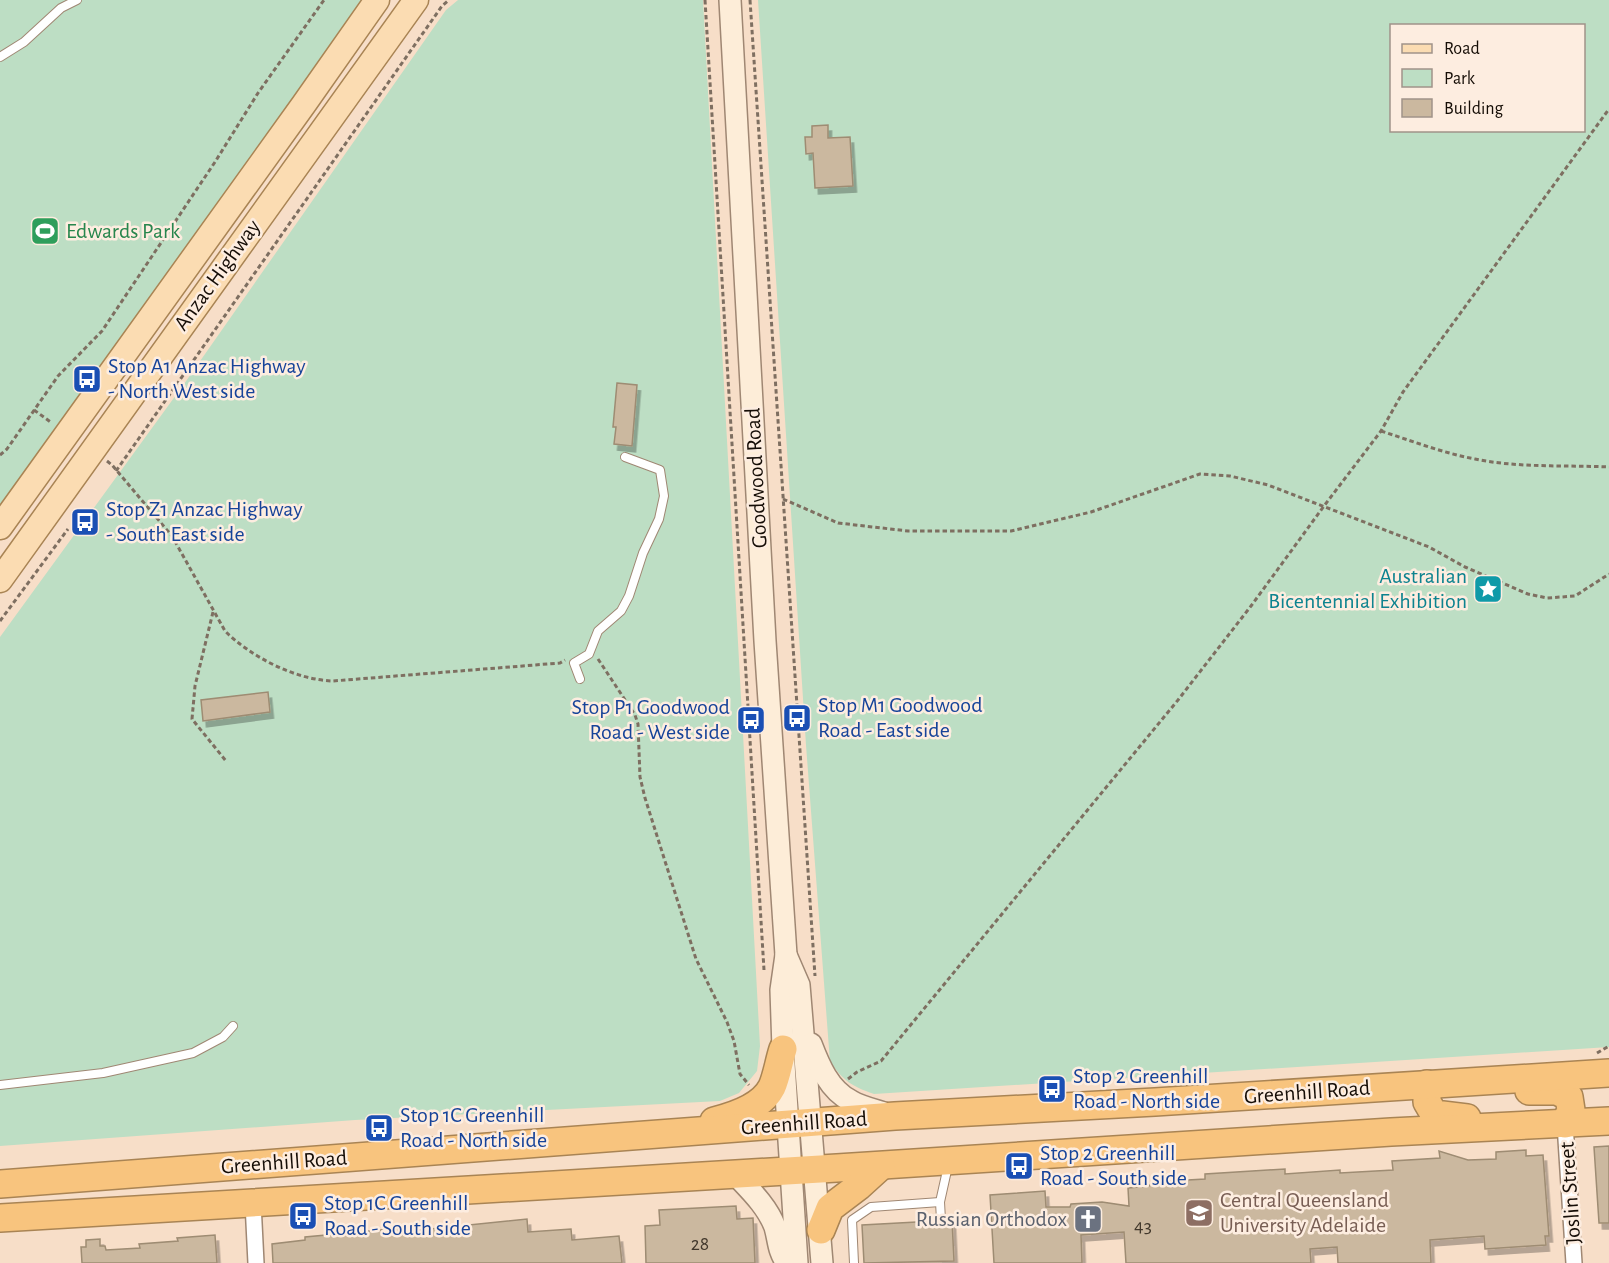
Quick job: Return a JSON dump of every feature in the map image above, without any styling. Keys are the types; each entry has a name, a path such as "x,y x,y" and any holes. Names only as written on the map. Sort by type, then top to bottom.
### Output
{"highway":[{"path":"676,1132 745,1110 762,1098 772,1087 783,1049"},
{"name":"Greenhill Road","path":"0,1184 895,1116 1490,1080 1602,1064"},
{"path":"1490,1080 1527,1091 1557,1091 1569,1097 1571,1110 1565,1124"},
{"path":"1427,1084 1427,1102 1434,1114 1452,1118 1467,1118 1487,1128"},
{"name":"Greenhill Road","path":"0,1218 1609,1121"},
{"path":"383,1155 421,1163 463,1161 474,1166 477,1190"},
{"path":"821,1230 830,1208 881,1166"},
{"path":"54,1180 55,1194 67,1198 111,1196 142,1209"}],"main road":[{"name":"Anzac Highway","path":"0,527 377,0"},
{"name":"Anzac Highway","path":"0,580 416,0"},
{"name":"Goodwood Road","path":"730,0 765,641 786,955 781,990 783,1049 800,1123"},
{"name":"Goodwood Road","path":"786,955 799,985 803,1024 800,1123 803,1170 797,1263"},
{"path":"803,1024 820,1067 834,1089 850,1101 895,1116"},
{"name":"Goodwood Road","path":"803,1170 821,1230 822,1263"},
{"path":"735,1174 765,1208 775,1228 780,1253 787,1263"}],"street":[{"name":"Joslin Street","path":"1565,1124 1574,1263"},
{"path":"253,1203 256,1263"}],"lane":[{"path":"0,57 24,42 61,8 77,0"},
{"path":"579,679 574,663 589,654 598,631 621,611 659,519 664,496 660,470 626,457"},
{"path":"0,1085 103,1073 193,1053 223,1037 233,1026"},
{"path":"941,1220 940,1202 949,1161"},
{"path":"854,1263 852,1220 871,1207 940,1202"}],"path":[{"path":"0,455 8,448 58,376 102,331 215,162 258,93 324,0"},
{"path":"116,471 442,6 449,0"},
{"path":"705,0 764,972"},
{"path":"750,0 815,976"},
{"path":"841,1087 857,1072 881,1061 1178,700 1381,431 1403,392 1609,109"},
{"path":"34,410 56,425"},
{"path":"1381,431 1476,459 1513,464 1609,467"},
{"path":"110,463 171,536 225,631 237,642 288,672 319,681 560,663 577,653 589,654 597,658 638,724 642,785 696,958 730,1031 740,1074 753,1089"},
{"path":"783,499 838,523 908,531 1011,531 1091,512 1200,474 1230,476 1268,485 1429,547 1465,567 1528,594 1547,598 1575,596 1609,574"},
{"path":"0,621 68,529"},
{"path":"213,612 195,686 192,719 226,761"},
{"path":"1602,1064 1609,1046"}],"green space":[{"path":"0,0 364,0 0,512"},
{"path":"458,0 703,0 760,1046 757,1071 739,1093 720,1101 355,1120 0,1146 0,637 184,384 446,10"},
{"path":"758,0 1609,0 1609,1047 874,1094 849,1082 830,1062 806,745"}],"building":[{"path":"828,125 828,138 850,137 853,186 815,188 813,153 806,154 805,137 812,137 812,126"},
{"path":"617,383 637,385 632,446 614,444 616,427 613,427"},
{"path":"268,692 270,712 203,721 201,700"},
{"path":"1609,1146 1609,1223 1599,1223 1594,1147"},
{"path":"1526,1150 1526,1156 1543,1155 1549,1236 1545,1236 1546,1245 1485,1249 1484,1236 1430,1240 1431,1263 1338,1263 1337,1247 1310,1249 1311,1263 1126,1263 1124,1232 1081,1235 1082,1263 994,1263 990,1195 1045,1191 1046,1207 1070,1207 1071,1204 1102,1202 1129,1206 1128,1188 1149,1186 1153,1182 1205,1179 1205,1174 1285,1169 1285,1174 1340,1170 1340,1173 1393,1170 1392,1161 1440,1158 1439,1151 1468,1160 1496,1159 1496,1152"},
{"path":"736,1206 737,1219 753,1218 755,1263 646,1263 645,1226 660,1225 659,1210"},
{"path":"527,1219 528,1232 571,1229 572,1240 619,1236 622,1263 273,1263 272,1244 305,1240 305,1237 401,1228 401,1232"},
{"path":"947,1220 952,1220 954,1261 864,1263 862,1225 935,1221 941,1226 945,1225"},
{"path":"215,1235 217,1263 82,1263 81,1247 86,1247 86,1240 100,1239 100,1246 105,1246 106,1250 140,1248 139,1244"}],"place":[{"name":"Edwards Park","path":"45,231"},
{"name":"Stop A1 Anzac Highway - North West side","path":"87,379"},
{"name":"Stop Z1 Anzac Highway - South East side","path":"85,522"},
{"name":"Australian Bicentennial Exhibition","path":"1488,589"},
{"name":"Stop M1 Goodwood Road - East side","path":"797,718"},
{"name":"Stop P1 Goodwood Road - West side","path":"751,720"},
{"name":"Stop 2 Greenhill Road - North side","path":"1052,1089"},
{"name":"Stop 1C Greenhill Road - North side","path":"379,1128"},
{"name":"Stop 2 Greenhill Road - South side","path":"1019,1166"},
{"name":"Central Queensland University Adelaide","path":"1199,1213"},
{"name":"Stop 1C Greenhill Road - South side","path":"303,1216"},
{"name":"Russian Orthodox","path":"1088,1219"}]}
